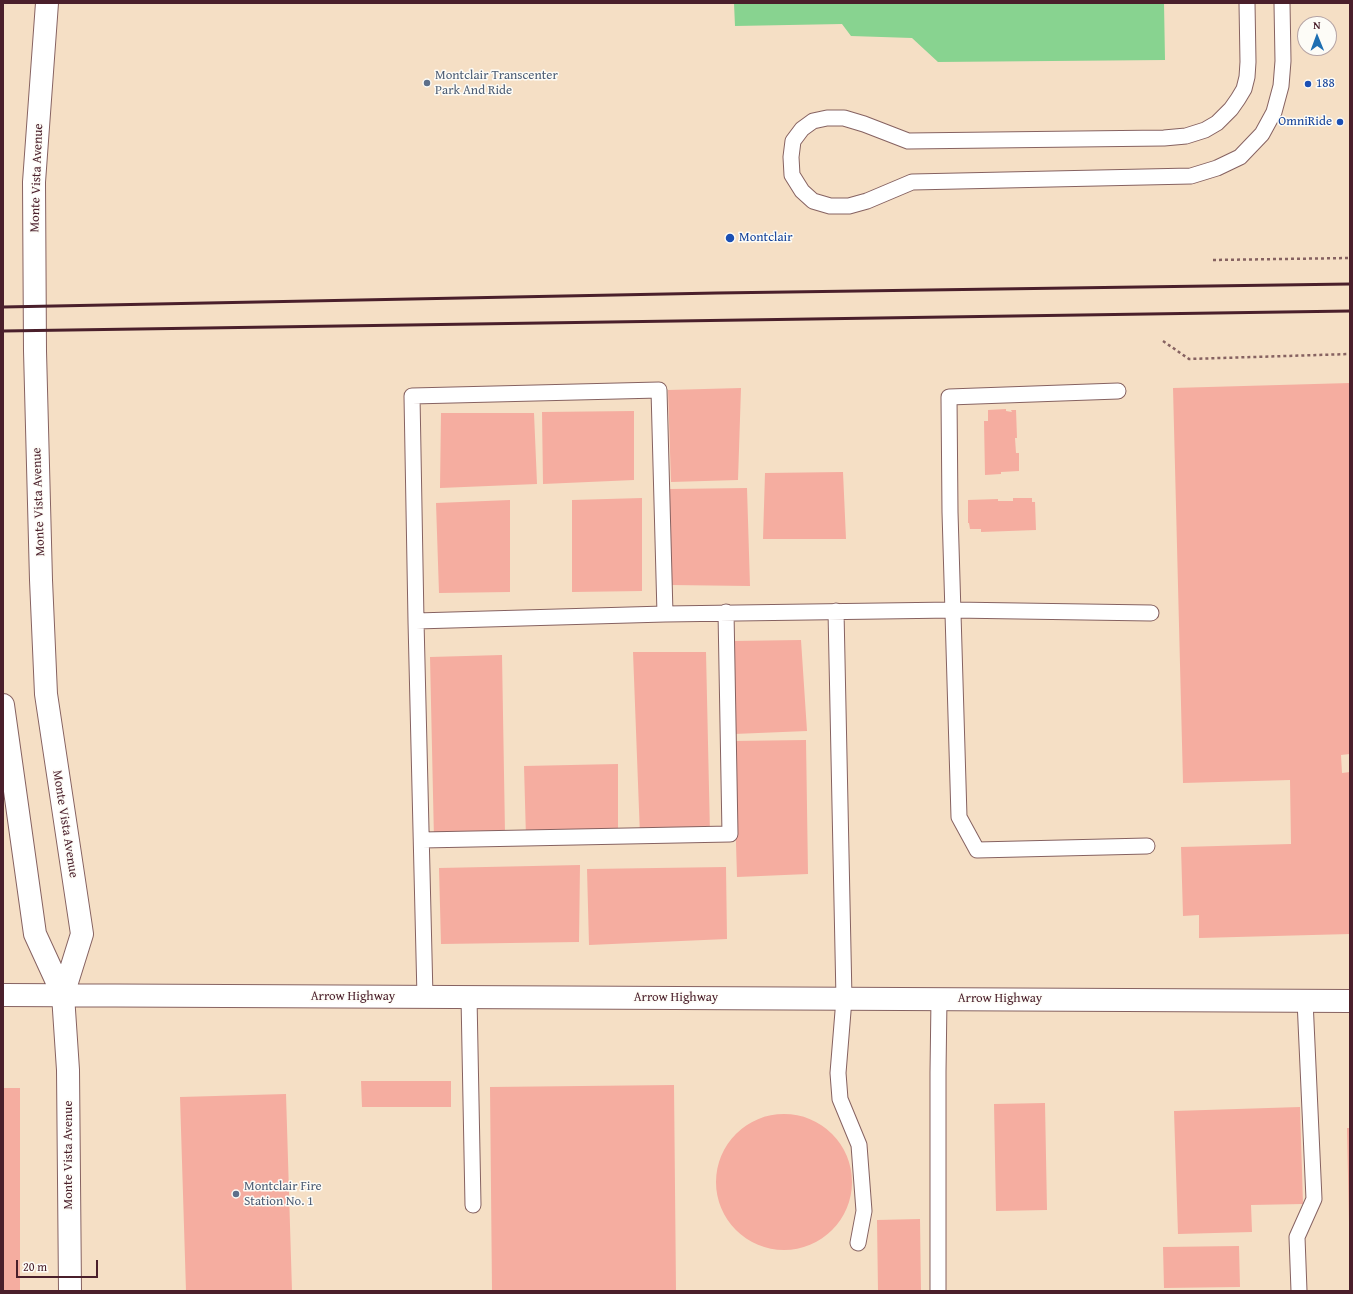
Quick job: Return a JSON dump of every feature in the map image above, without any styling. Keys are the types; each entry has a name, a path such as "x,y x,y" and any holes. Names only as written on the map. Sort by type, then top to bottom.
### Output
{"main road":[{"name":"Monte Vista Avenue","path":"47,3 34,182 35,351 41,580 46,694 82,934 62,995"},
{"name":"Monte Vista Avenue","path":"3,705 35,934 62,995 68,1070 70,1291"},
{"name":"Arrow Highway","path":"3,995 1350,1001"}],"lane":[{"path":"1247,3 1248,62 1247,77 1244,89 1231,109 1217,123 1205,130 1186,136 1164,138 908,141 844,118 827,118 813,121 802,129 793,141 791,157 792,174 802,191 812,201 830,206 849,206 867,201 912,182 1191,176 1217,168 1240,157 1262,134 1274,112 1282,86 1282,3"},
{"path":"426,997 416,621 412,396 659,390 665,614"},
{"path":"1118,390 949,397 950,512 959,817 978,850 1147,846"},
{"path":"416,621 726,612 953,610 1151,613"},
{"path":"836,611 844,998 838,1073 840,1100 859,1145 864,1211 858,1243"},
{"path":"422,840 730,834 726,612"},
{"path":"469,997 473,1206"},
{"path":"938,1291 939,999"},
{"path":"1299,1291 1297,1237 1314,1199 1305,1000"}],"path":[{"path":"1213,260 1350,258"},
{"path":"1163,341 1190,358 1350,354"}],"green space":[{"path":"734,3 1164,3 1165,60 938,62 912,38 851,36 842,24 735,26"}],"building":[{"path":"1350,383 1350,754 1341,755 1342,773 1350,772 1350,934 1199,938 1199,915 1183,916 1181,847 1291,844 1290,780 1183,783 1173,388"},
{"path":"741,388 738,480 671,482 668,390"},
{"path":"1006,409 1006,411 1012,412 1011,410 1016,410 1017,438 1015,438 1016,453 1019,453 1019,471 985,475 984,421 988,421 988,410"},
{"path":"634,411 634,480 543,484 542,412"},
{"path":"441,413 534,413 537,484 440,488"},
{"path":"843,472 846,539 763,539 765,473"},
{"path":"747,488 750,586 671,585 669,489"},
{"path":"642,498 642,591 572,592 572,500"},
{"path":"1013,498 1032,498 1032,502 1035,502 1036,530 981,532 981,529 970,529 968,523 968,500 998,499 998,501 1013,501"},
{"path":"510,500 510,592 439,593 436,503"},
{"path":"801,640 807,731 734,734 732,641"},
{"path":"633,652 706,652 710,834 640,836"},
{"path":"502,655 505,833 434,840 430,657"},
{"path":"806,740 808,874 737,877 733,741"},
{"path":"618,764 618,836 526,838 524,766"},
{"path":"580,865 579,942 441,944 439,868"},
{"path":"726,867 727,939 589,945 587,869"},
{"path":"361,1081 451,1081 451,1107 362,1107"},
{"path":"674,1085 676,1291 492,1291 490,1087"},
{"path":"3,1088 20,1088 20,1291 3,1291"},
{"name":"Montclair Fire Station No. 1","path":"286,1094 292,1291 186,1291 180,1097"},
{"path":"1045,1103 1047,1210 996,1211 994,1104"},
{"path":"1300,1107 1303,1204 1251,1205 1252,1232 1178,1234 1174,1111"},
{"path":"784,1114 804,1117 816,1122 832,1134 844,1150 849,1162 852,1182 849,1202 844,1214 832,1230 816,1242 804,1247 784,1250 764,1247 752,1242 736,1230 724,1214 719,1202 716,1182 719,1162 724,1150 736,1134 752,1122 764,1117"},
{"path":"1347,1128 1350,1128 1350,1223 1349,1223"},
{"path":"920,1219 921,1291 878,1291 877,1220"},
{"path":"1239,1246 1240,1287 1164,1288 1163,1247"}],"railway":[{"path":"3,307 717,293 1350,284"},
{"path":"3,331 1350,311"}],"place":[{"name":"Montclair Transcenter Park And Ride","path":"427,83"},
{"name":"188","path":"1308,84"},
{"name":"OmniRide","path":"1340,122"},
{"name":"Montclair","path":"730,238"},
{"name":"Montclair Fire Station No. 1","path":"236,1194"}]}
